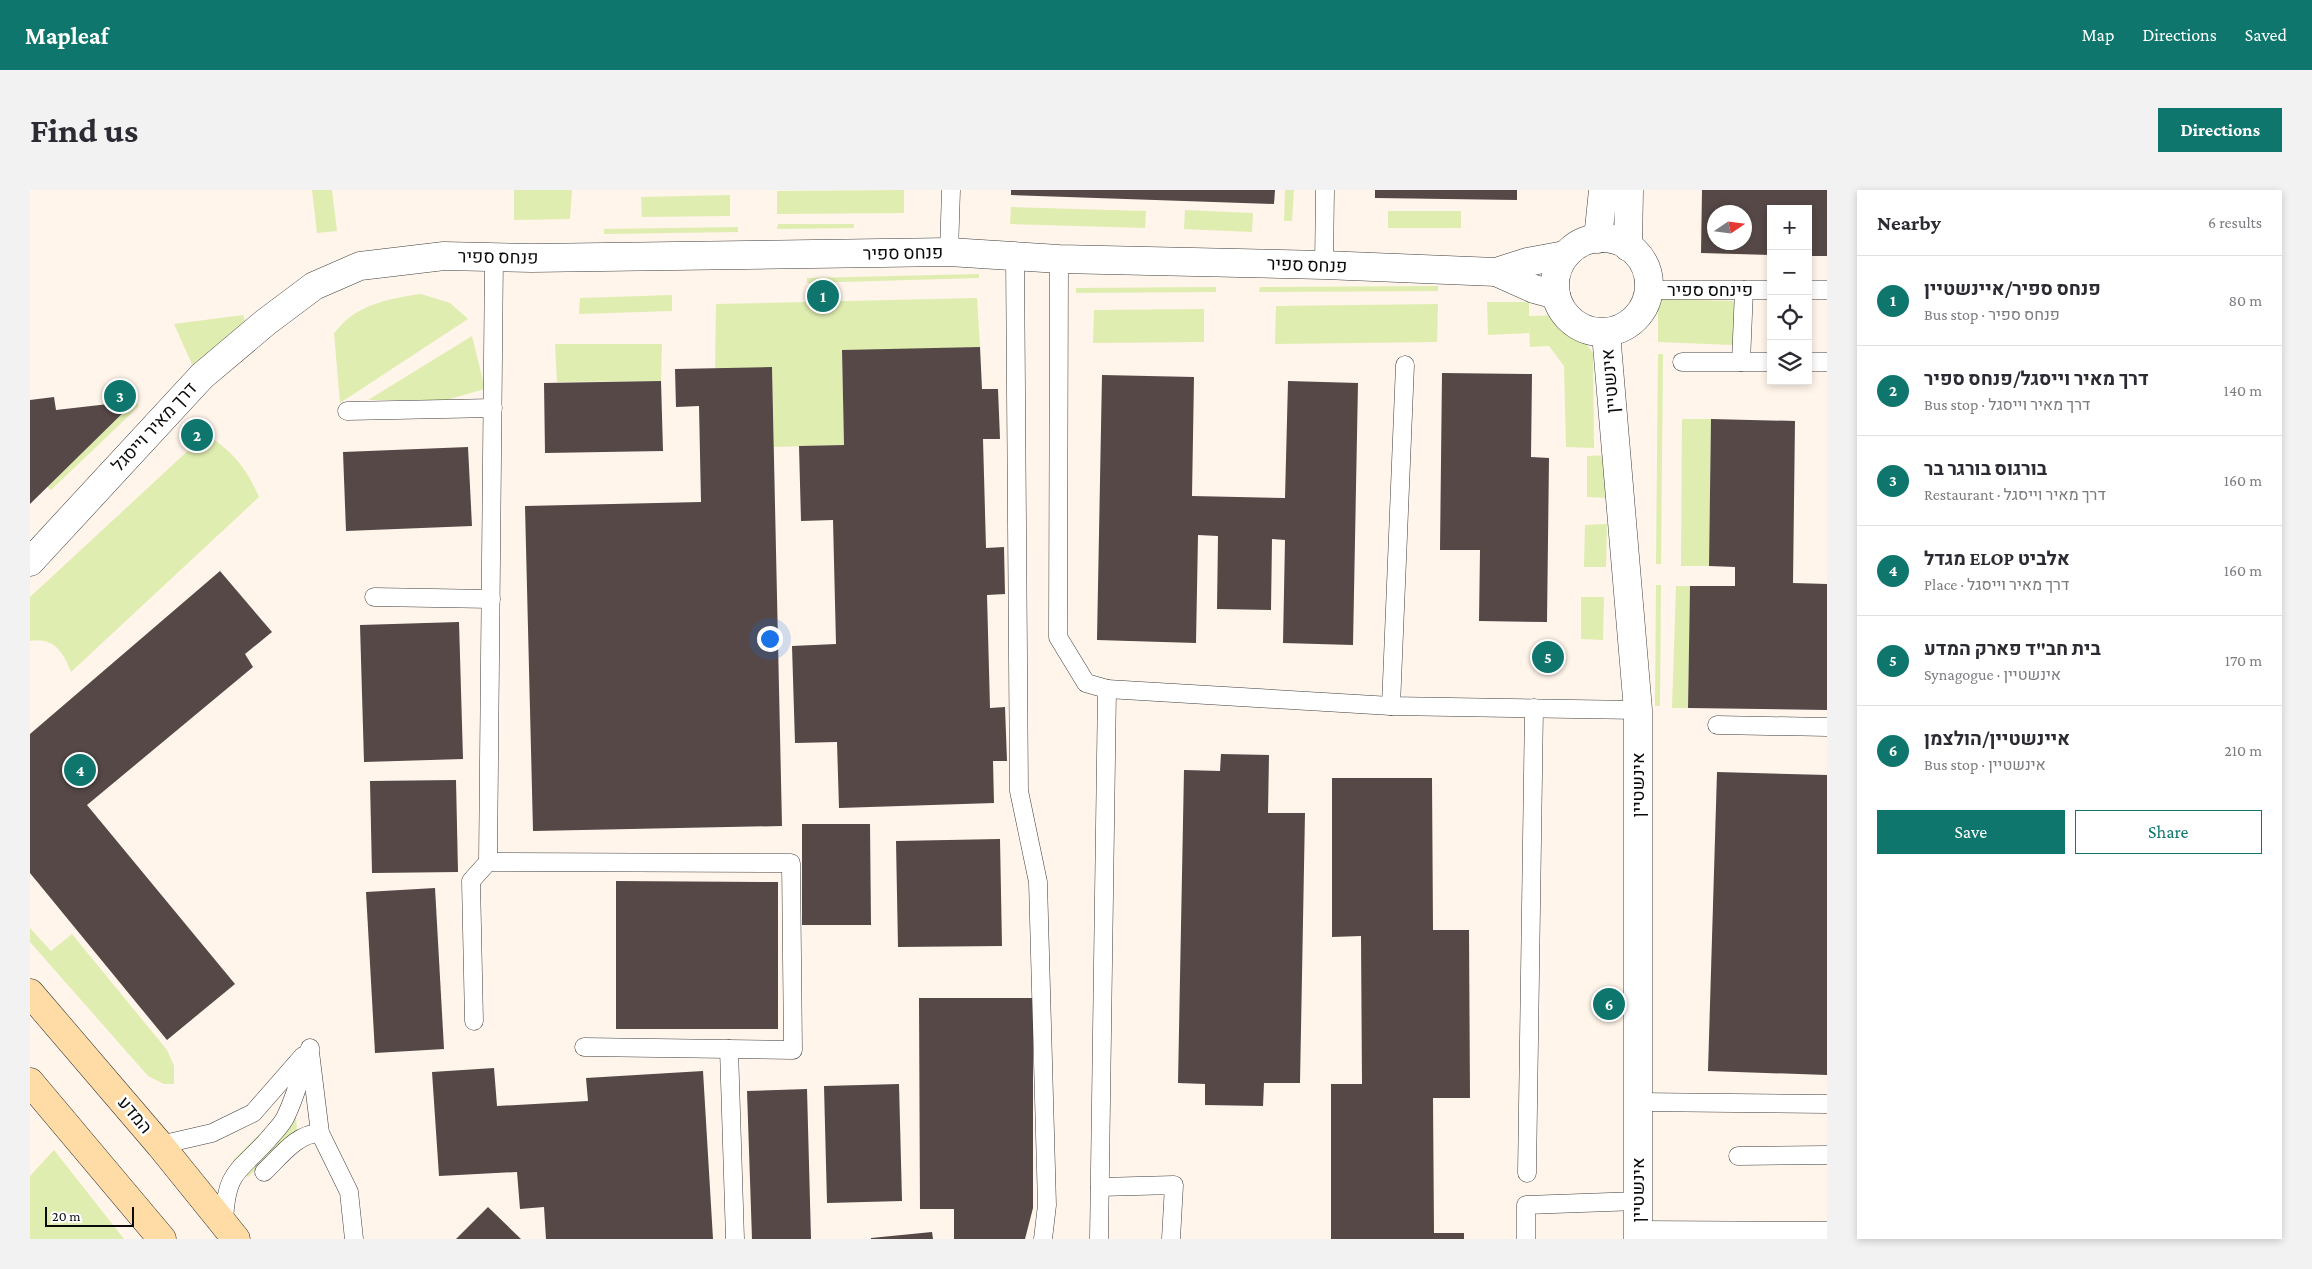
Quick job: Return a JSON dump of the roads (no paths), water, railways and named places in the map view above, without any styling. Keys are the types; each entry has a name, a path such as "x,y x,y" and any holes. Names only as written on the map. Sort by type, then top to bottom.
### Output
{"main road":[{"name":"המדע","path":"30,993 160,1145 230,1231"},
{"path":"30,1082 162,1239"}],"street":[{"path":"1598,239 1603,190"},
{"path":"1628,247 1629,190"},
{"path":"1556,295 1554,283 1558,268 1565,255 1577,245 1590,239 1605,238 1620,241 1643,261 1648,275 1649,290"},
{"name":"פנחס ספיר","path":"314,286 360,266 444,256 949,252 1059,259 1324,265 1496,272 1527,262 1565,255"},
{"name":"פנחס ספיר","path":"1496,272 1534,289 1556,295"},
{"name":"דרך מאיר וייסגל","path":"30,562 202,376 266,322 314,286"},
{"name":"אינשטיין","path":"1556,295 1564,314 1576,325 1590,332 1606,333 1622,328 1635,319 1645,306 1649,290"},
{"name":"אינשטיין","path":"1606,333 1638,710 1638,1234"}],"lane":[{"path":"949,252 951,190"},
{"path":"1324,265 1325,190"},
{"path":"1015,256 1019,791 1038,882 1047,1205 1043,1239"},
{"path":"474,1021 472,880 488,862 494,257"},
{"path":"1059,259 1058,637 1086,683 1107,689 1392,706 1638,710"},
{"name":"פינחס ספיר","path":"1649,290 1767,290"},
{"path":"1741,362 1744,290"},
{"path":"1812,290 1827,290"},
{"path":"1682,362 1767,362"},
{"path":"1812,362 1827,362"},
{"path":"1392,706 1405,365"},
{"path":"347,411 493,408"},
{"path":"374,597 491,599"},
{"path":"1099,1239 1107,689"},
{"path":"1527,1173 1534,708"},
{"path":"1717,725 1827,727"},
{"path":"488,862 791,863 792,1050 584,1047"},
{"path":"160,1145 212,1133 253,1113 310,1048"},
{"path":"310,1048 320,1133 349,1192 354,1239"},
{"path":"230,1231 225,1200 229,1184 239,1167 266,1141 285,1119 310,1048"},
{"path":"729,1049 735,1239"},
{"path":"1638,1102 1827,1104"},
{"path":"264,1172 298,1140 308,1134 320,1133"},
{"path":"1738,1156 1827,1154"},
{"path":"1100,1188 1174,1185 1171,1239"},
{"path":"1526,1239 1526,1205 1638,1201"},
{"path":"1638,1234 1827,1230"}],"place":[{"name":"פנחס ספיר/איינשטיין","path":"823,296"},
{"name":"בורגוס בורגר בר","path":"120,396"},
{"name":"דרך מאיר וייסגל/פנחס ספיר","path":"197,435"},
{"name":"בית חב\"ד פארק המדע","path":"1548,657"},
{"name":"מגדל ELOP אלביט","path":"80,770"},
{"name":"איינשטיין/הולצמן","path":"1609,1004"}]}
